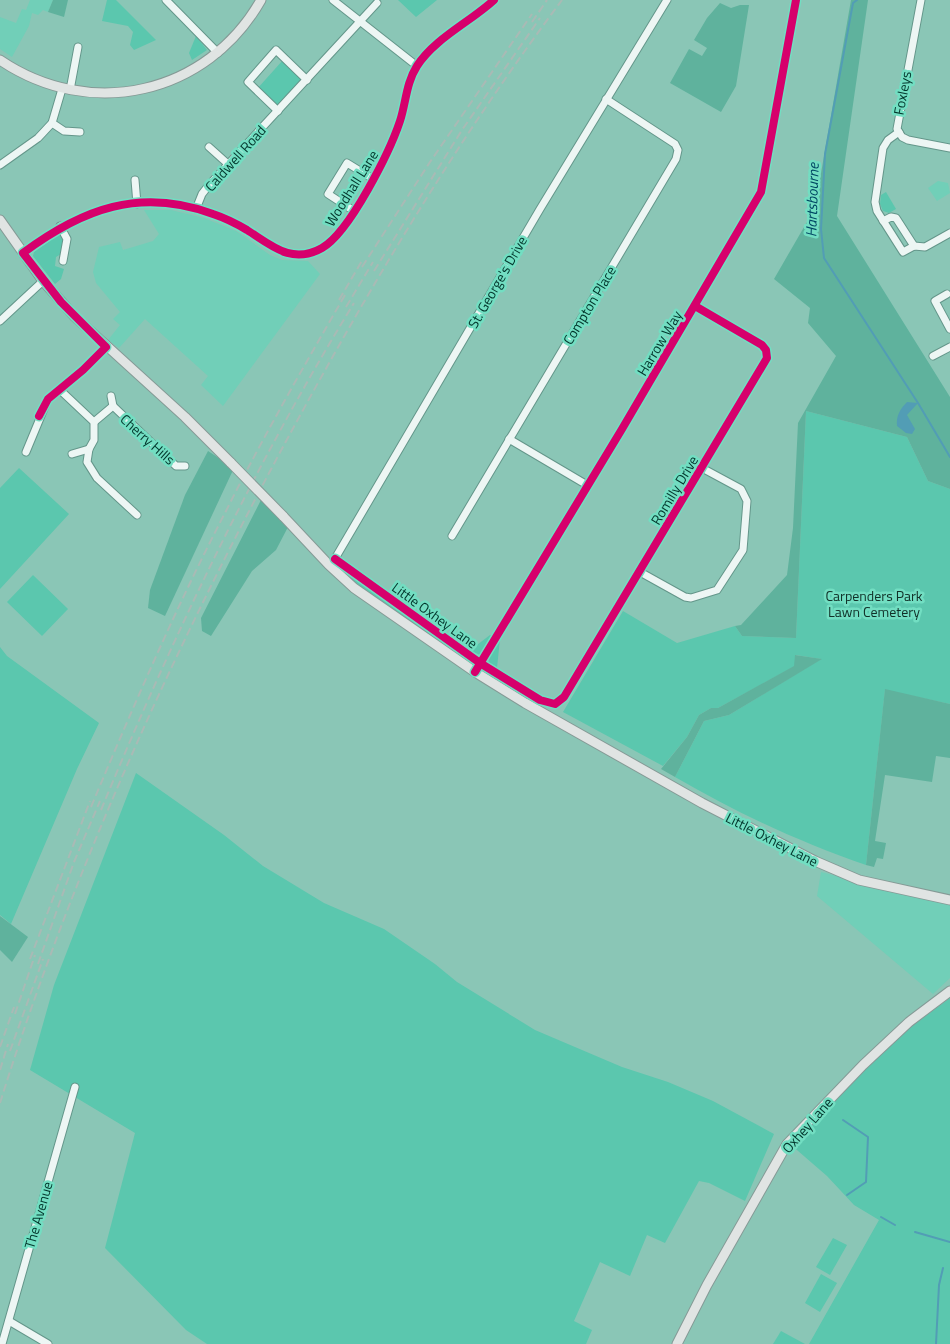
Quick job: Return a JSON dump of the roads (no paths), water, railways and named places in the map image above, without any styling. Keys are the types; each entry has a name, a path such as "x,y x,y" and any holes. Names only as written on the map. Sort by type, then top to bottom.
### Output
{"main road":[{"path":"0,60 31,78 66,89 118,93 151,87 186,74 218,53 244,26 261,0"},
{"name":"Little Oxhey Lane","path":"0,220 43,281 75,317 165,399 231,463 332,562 354,588 475,672 525,703 702,803 815,861 859,880 950,900"},
{"name":"Oxhey Lane","path":"677,1344 702,1293 787,1144 909,1022 950,991"}],"street":[{"path":"166,0 218,53"},
{"path":"333,0 417,66"},
{"name":"Woodhall Lane","path":"23,252 60,226 99,210 137,204 171,204 196,209 235,224 276,250 300,255 312,253 334,239 354,211 394,142 408,84 417,66 436,46 494,0"},
{"name":"St. George's Drive","path":"332,562 606,99 667,0"},
{"name":"Harrow Way","path":"475,672 758,198 765,182 796,0"},
{"name":"Foxleys","path":"921,0 897,122 898,132 908,140 950,148"},
{"name":"Caldwell Road","path":"196,209 205,190 377,3"},
{"path":"0,165 38,138 52,123 66,89 78,47"},
{"path":"278,111 248,82 276,50 307,80"},
{"name":"Compton Place","path":"452,536 677,155 676,146 672,141 606,99"},
{"path":"52,123 64,131 80,132"},
{"path":"898,132 888,140 882,151 875,202 883,221 903,252 914,246 925,248 950,233"},
{"path":"210,147 228,165"},
{"path":"354,211 328,194 347,163 373,179"},
{"path":"135,180 137,204"},
{"path":"883,221 891,217 896,218 914,246"},
{"path":"60,226 67,238 63,261"},
{"path":"0,321 43,281"},
{"path":"949,295 935,301 950,329"},
{"name":"Romilly Drive","path":"548,704 558,703 564,697 766,362 768,354 762,345 695,306"},
{"path":"26,452 39,416 48,399 83,370 106,347"},
{"path":"933,356 950,347"},
{"path":"59,390 94,422 94,440 89,449 88,462 97,478 138,515"},
{"name":"Cherry Hills","path":"111,396 113,406 176,466 185,466"},
{"name":"Cherry Hills","path":"94,422 113,406"},
{"path":"509,439 587,485"},
{"path":"72,454 89,449"},
{"path":"640,572 681,596 691,598 719,588 742,553 747,502 745,494 741,489 702,468"},
{"name":"Little Oxhey Lane","path":"332,562 480,663 548,704"},
{"name":"The Avenue","path":"2,1344 75,1087"},
{"path":"9,1322 48,1344"}],"water":[{"path":"907,402 918,403 907,415 915,429 912,434 906,433 897,426 899,413"}],"waterway":[{"name":"Hartsbourne","path":"857,0 853,3 825,154 821,229 824,258 918,403 950,457"},
{"path":"843,1120 868,1137 866,1182 847,1195"},
{"path":"881,1217 895,1225"},
{"path":"915,1232 950,1242"},
{"path":"936,1344 939,1285 943,1268"}],"railway":[{"path":"532,22 547,0"},
{"path":"0,1103 58,934 91,850 163,685 242,524 315,387 415,217 486,107 562,0"},
{"path":"362,267 430,162 532,14"},
{"path":"374,271 462,130 540,18"},
{"path":"339,300 363,259"},
{"path":"346,307 373,262"},
{"path":"91,807 156,658 208,547 269,429 345,295"},
{"path":"101,810 157,680 217,552 283,426 354,303"},
{"path":"30,959 90,801"},
{"path":"38,964 74,862 100,801"},
{"path":"15,1014 35,955"},
{"path":"10,1051 43,959"},
{"path":"0,1047 14,1007"},
{"path":"0,1070 8,1044"}],"park label":[{"name":"Carpenders Park Lawn Cemetery","path":"874,604"}]}
